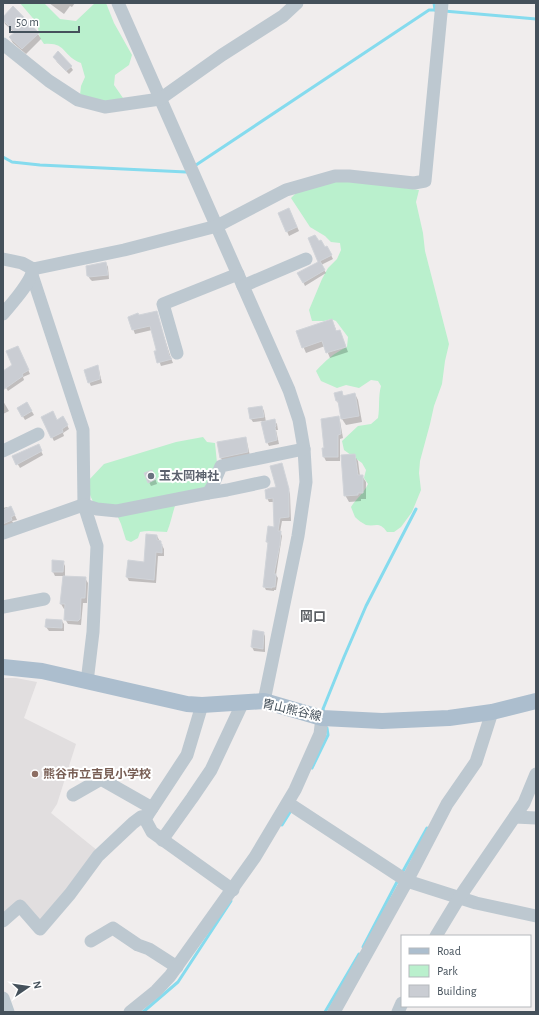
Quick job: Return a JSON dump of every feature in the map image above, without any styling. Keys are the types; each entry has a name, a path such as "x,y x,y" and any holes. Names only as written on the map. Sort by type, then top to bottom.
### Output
{"main road":[{"name":"胄山熊谷線","path":"3,667 42,671 187,704 202,705 264,702 326,718 382,721 449,718 492,712 536,701"}],"street":[{"path":"118,3 289,390 299,420 304,449 306,482 298,536 264,702"},
{"path":"3,44 49,81 78,100 106,107 160,100 222,55 283,16 297,3"},
{"path":"3,314 32,272 217,226 286,190 335,176 349,176 414,183 425,181 442,3"},
{"path":"3,259 18,262 32,272 83,430 84,505 97,546 93,632 87,682"},
{"path":"243,286 306,259"},
{"path":"177,353 164,304 238,274"},
{"path":"3,451 38,434"},
{"path":"208,493 221,466 304,449"},
{"path":"3,533 84,505 97,509 117,511 264,482"},
{"path":"3,607 44,599"},
{"path":"162,840 211,770 242,702"},
{"path":"202,705 187,755 145,819 152,832 233,890"},
{"path":"334,1012 407,881 447,804 476,762 492,712"},
{"path":"130,1012 156,991 177,967 255,857 295,790 326,718"},
{"path":"437,935 524,804 536,774"},
{"path":"73,795 101,779 150,812"},
{"path":"288,803 407,881 476,903 536,916"},
{"path":"3,921 20,906 40,929 70,894 98,856 132,823 150,812"},
{"path":"515,817 536,818"},
{"path":"91,941 113,928 138,945 149,949 177,967"},
{"path":"3,998 8,1012"}],"shaded area":[{"name":"熊谷市立吉見小学校","path":"3,678 16,678 37,682 24,718 76,744 57,804 51,813 98,851 39,922 20,901 3,914"}],"green space":[{"path":"20,3 44,3 60,19 76,21 95,3 106,3 114,23 132,55 129,65 115,75 114,85 123,98 107,102 80,95 81,86 85,77 81,63 70,57 61,47 57,45 44,44 40,38 37,23"},
{"path":"338,181 419,190 416,202 423,233 425,251 449,344 442,384 434,406 420,461 419,473 421,490 412,512 401,527 394,532 387,532 379,525 366,525 355,517 351,507 368,484 364,478 366,470 362,463 344,450 342,441 358,426 371,424 378,418 381,386 378,381 371,380 359,388 346,385 337,388 321,381 316,371 330,358 347,347 348,337 336,321 331,319 324,321 312,321 309,310 328,268 337,259 341,250 340,243 331,242 325,236 310,227 291,198 297,192"},
{"path":"203,437 207,442 215,443 217,463 206,488 179,496 167,532 140,532 138,538 131,542 126,540 113,506 94,504 90,495 88,481 104,464 176,442"}],"building":[{"path":"13,6 39,33 22,49 9,37 15,32 3,20 3,17"},
{"path":"58,51 72,66 66,71 53,57"},
{"path":"289,208 297,227 286,232 278,213"},
{"path":"315,235 319,241 321,240 325,247 327,246 332,255 320,261 325,270 303,283 297,273 318,262 308,238"},
{"path":"106,262 108,275 87,276 86,266"},
{"path":"157,311 169,355 172,359 157,363 154,351 156,351 156,349 150,326 132,330 128,317 138,313 139,315"},
{"path":"332,319 336,331 340,330 346,347 326,353 322,341 302,348 296,331"},
{"path":"18,346 29,370 3,390 3,371 12,365 6,351"},
{"path":"98,365 100,379 88,383 84,370"},
{"path":"342,391 343,396 355,393 359,416 341,419 338,401 336,401 334,393"},
{"path":"27,402 32,411 22,417 17,408"},
{"path":"262,406 264,417 250,419 248,408"},
{"path":"53,411 57,420 63,416 68,425 62,429 63,432 51,438 41,417"},
{"path":"339,416 341,434 338,435 338,457 323,457 322,448 324,448 321,419"},
{"path":"275,419 277,440 266,443 261,422"},
{"path":"246,437 248,452 220,458 217,442"},
{"path":"39,444 42,451 16,465 12,456"},
{"path":"355,454 358,475 363,475 363,493 344,496 341,455"},
{"path":"282,463 289,489 289,517 280,518 278,531 281,531 280,544 274,574 276,574 275,587 263,587 268,542 266,542 268,526 274,527 273,498 266,499 265,490 276,487 270,466"},
{"name":"玉太岡神社","path":"152,470 156,479 148,483 144,473"},
{"path":"11,506 15,515 11,517 12,520 3,524 3,510"},
{"path":"146,534 157,535 157,540 161,541 162,544 162,553 156,552 154,580 126,577 128,560 144,562"},
{"path":"52,560 64,561 63,572 52,572"},
{"path":"63,576 86,577 85,598 81,598 80,619 78,621 64,620 65,604 60,604"},
{"path":"46,619 62,620 62,628 45,627"},
{"path":"253,630 264,632 263,649 251,647"}],"waterway":[{"path":"434,3 435,10"},
{"path":"193,167 429,10 438,10"},
{"path":"444,11 536,19"},
{"path":"3,157 12,162 40,165 186,172 189,170"},
{"path":"324,712 323,709 366,606 416,509"},
{"path":"312,768 328,735 327,728"},
{"path":"282,825 292,809"},
{"path":"402,873 427,828"},
{"path":"363,947 398,880"},
{"path":"143,1012 178,982 231,901"},
{"path":"325,1012 359,954"}],"place":[{"name":"玉太岡神社","path":"151,476"},
{"name":"熊谷市立吉見小学校","path":"35,774"}],"district":[{"name":"岡口","path":"313,616"}]}
